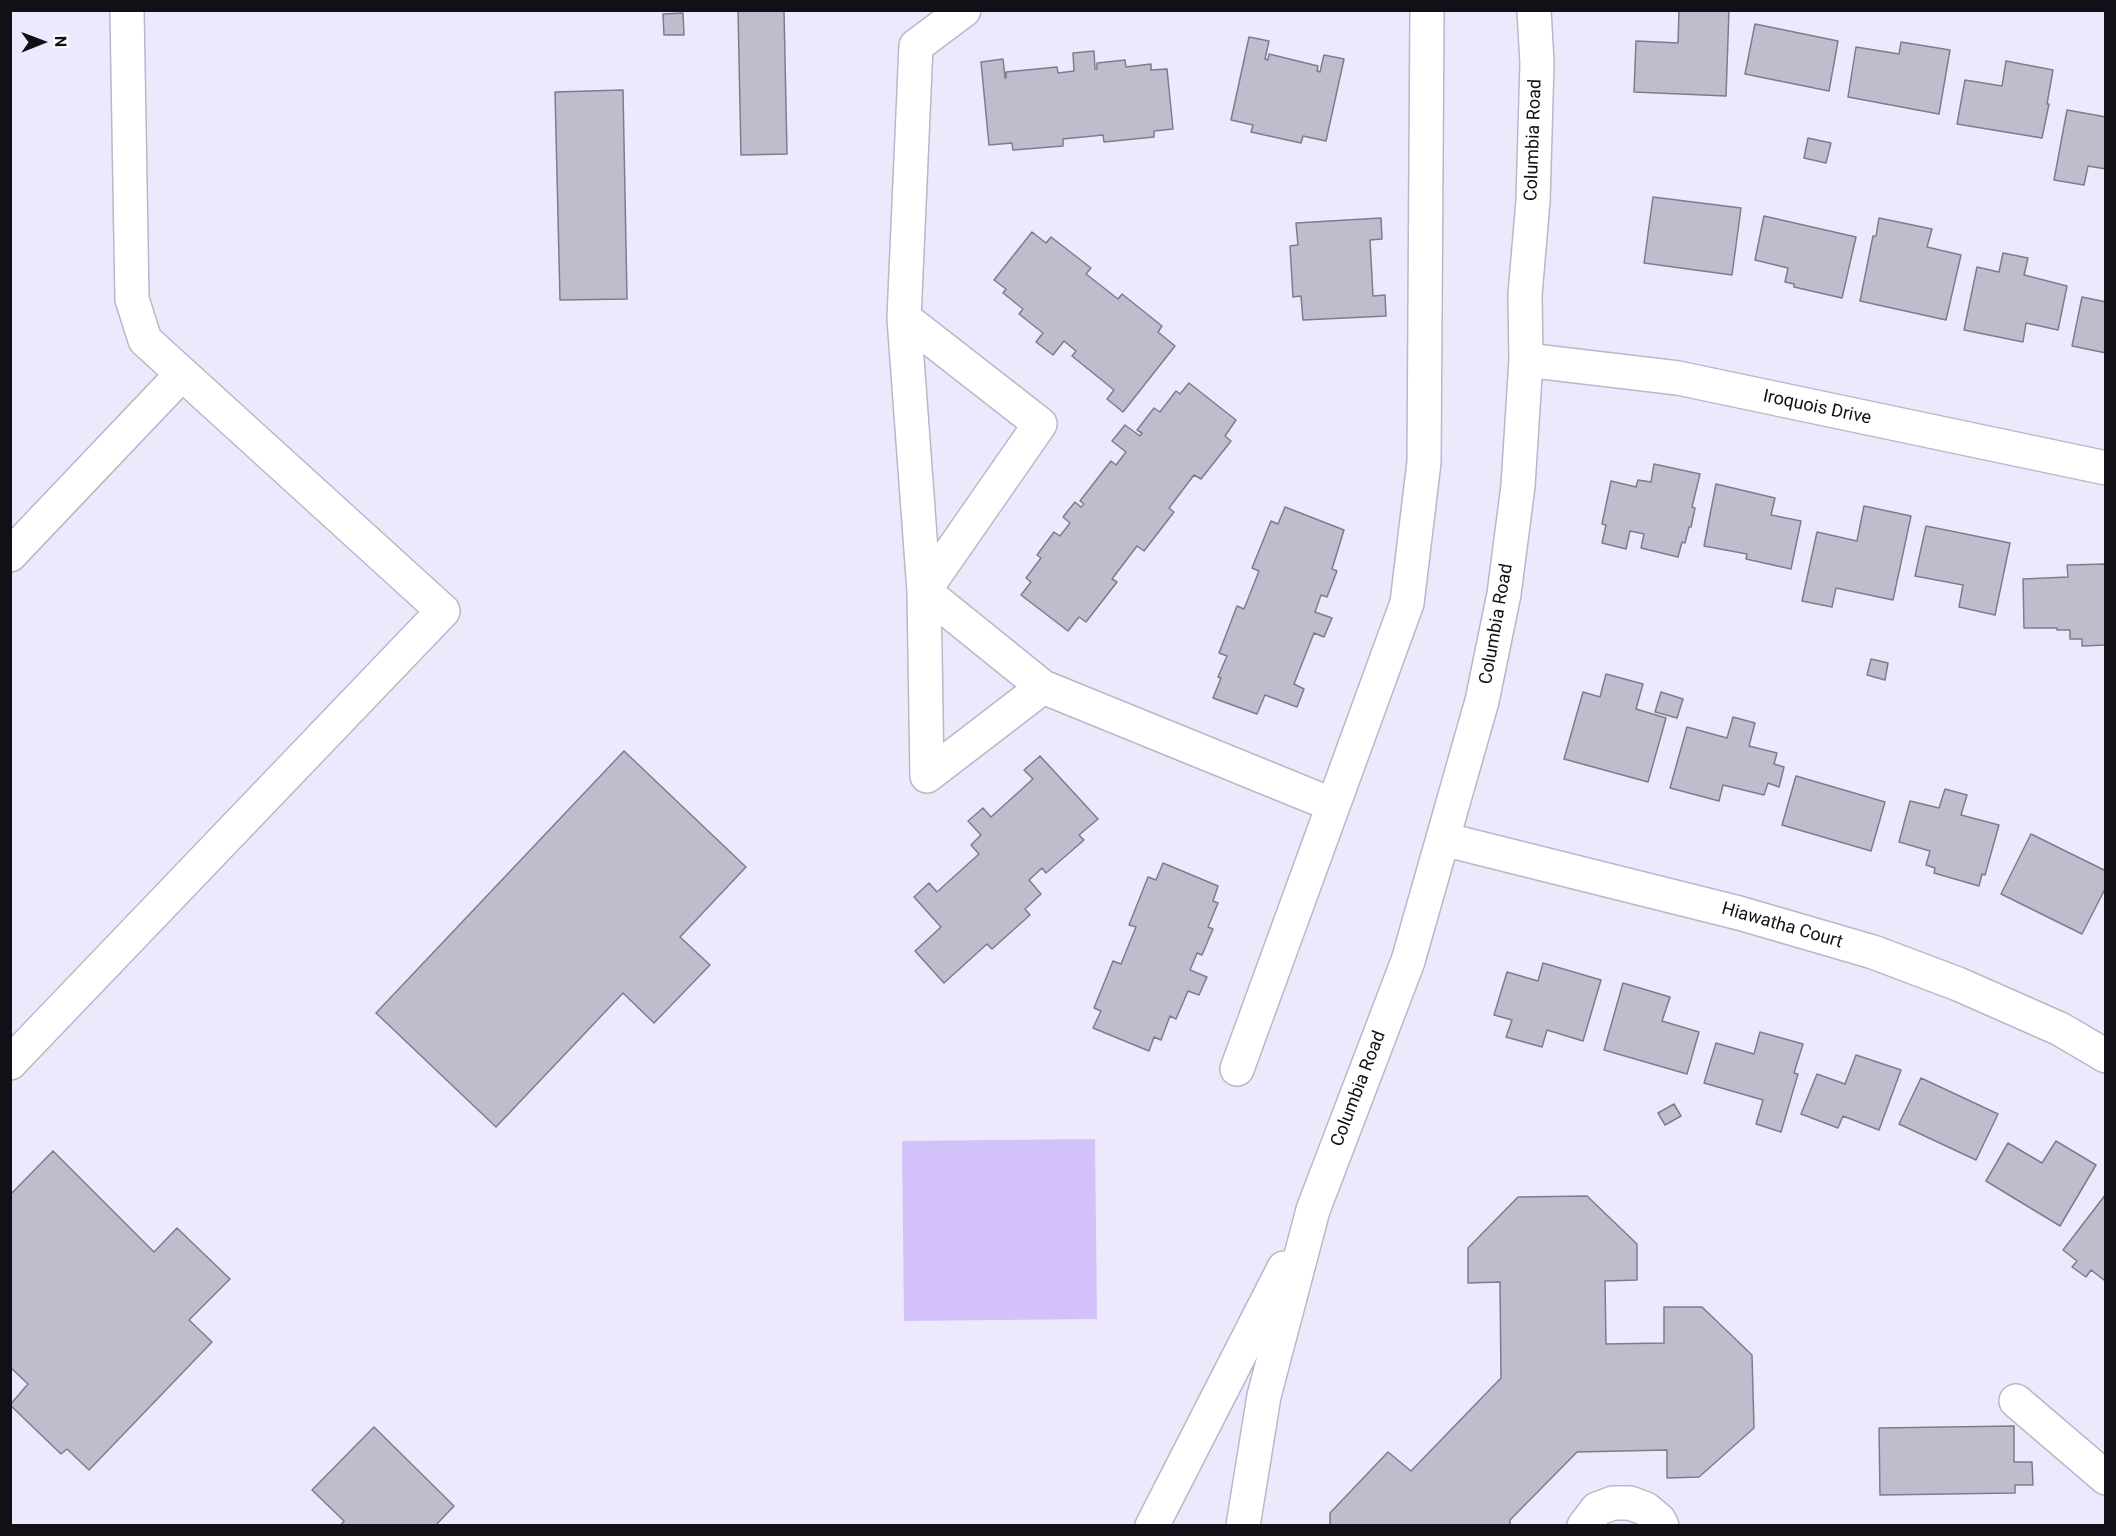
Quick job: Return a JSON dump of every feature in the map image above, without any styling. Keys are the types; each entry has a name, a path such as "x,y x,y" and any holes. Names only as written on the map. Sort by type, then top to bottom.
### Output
{"street":[{"path":"10,1064 443,611 144,340 132,299 128,10"},
{"path":"964,10 916,46 904,318 924,591 927,776 1043,687"},
{"path":"1237,1069 1407,603 1424,462 1427,10"},
{"name":"Columbia Road","path":"1152,1526 1313,1210 1408,961 1482,700 1504,594 1518,486 1526,360 1525,295 1533,201 1537,63 1534,10"},
{"path":"904,318 1040,424 924,591"},
{"name":"Iroquois Drive","path":"1526,360 1678,378 2106,468"},
{"path":"10,555 182,374"},
{"path":"924,591 1043,687 1333,805"},
{"name":"Hiawatha Court","path":"1443,839 1739,913 1873,952 1958,984 2060,1029 2106,1056"},
{"name":"Columbia Road","path":"1243,1526 1264,1396 1313,1210"},
{"path":"2016,1401 2106,1478"},
{"path":"1584,1526 1597,1509 1613,1503 1630,1503 1646,1509 1659,1520 1662,1526"}],"shaded area":[{"path":"1095,1139 1097,1319 904,1321 902,1141"}],"building":[{"path":"738,10 784,10 787,154 741,155"},
{"path":"1679,10 1729,10 1726,96 1634,92 1636,41 1678,43"},
{"path":"683,13 684,35 664,35 663,14"},
{"path":"1755,24 1838,41 1829,91 1745,74"},
{"path":"1249,37 1269,41 1265,59 1268,60 1269,54 1318,66 1317,71 1320,72 1324,55 1344,59 1326,141 1303,136 1301,143 1251,132 1253,125 1231,120"},
{"path":"1901,42 1950,50 1939,114 1848,97 1856,47 1899,54"},
{"path":"1094,51 1095,69 1097,69 1097,63 1125,60 1126,67 1151,64 1151,70 1167,69 1173,129 1154,131 1154,137 1104,142 1103,135 1063,139 1063,146 1013,150 1012,143 989,145 981,62 1003,59 1005,78 1006,72 1057,67 1058,73 1074,71 1073,53"},
{"path":"2006,61 2053,70 2042,138 1957,124 1965,80 2002,86"},
{"path":"623,90 627,299 560,300 555,92"},
{"path":"2067,110 2106,117 2106,169 2088,166 2084,185 2054,180"},
{"path":"1808,138 1831,143 1826,163 1804,158"},
{"path":"1653,197 1741,208 1732,275 1644,263"},
{"path":"1764,216 1856,237 1842,298 1794,287 1794,284 1785,282 1788,268 1755,260"},
{"path":"1381,218 1382,239 1370,240 1373,296 1385,295 1386,316 1303,320 1301,296 1293,297 1290,246 1298,245 1296,223"},
{"path":"1879,218 1932,229 1927,247 1961,255 1946,320 1860,301 1873,236 1876,236"},
{"path":"1032,232 1046,243 1051,237 1091,268 1086,274 1118,299 1122,294 1162,326 1158,332 1175,346 1123,412 1107,399 1114,390 1072,356 1076,351 1064,341 1053,355 1036,342 1043,333 1019,314 1023,309 1003,293 1006,289 994,280"},
{"path":"2003,253 2028,258 2024,275 2067,286 2058,330 2026,323 2023,342 1964,330 1977,267 1999,272"},
{"path":"2082,297 2106,302 2106,353 2072,346"},
{"path":"1189,383 1236,420 1225,436 1231,441 1201,479 1194,475 1169,508 1174,512 1144,551 1137,546 1112,579 1117,582 1086,622 1079,617 1068,631 1021,595 1031,582 1026,578 1041,558 1037,555 1054,532 1060,536 1070,523 1063,517 1075,502 1081,507 1084,504 1080,501 1111,461 1116,465 1126,452 1112,441 1125,425 1140,436 1142,433 1137,430 1154,408 1160,412 1176,391 1180,394"},
{"path":"1654,464 1700,474 1692,507 1695,508 1691,527 1689,527 1685,543 1682,542 1678,557 1641,548 1644,534 1630,531 1626,549 1602,543 1606,525 1602,524 1611,481 1636,487 1638,480 1651,482"},
{"path":"1716,484 1775,498 1771,515 1801,521 1791,569 1746,559 1747,554 1704,546"},
{"path":"1864,506 1911,516 1893,600 1836,588 1832,607 1802,601 1817,532 1857,541"},
{"path":"1285,507 1344,530 1332,569 1337,571 1327,597 1321,595 1315,612 1332,618 1324,637 1314,633 1294,684 1304,689 1297,707 1265,695 1257,714 1213,698 1221,678 1218,677 1227,656 1219,653 1237,606 1244,609 1259,571 1252,568 1271,521 1278,524"},
{"path":"1926,526 2010,543 1995,615 1959,607 1963,585 1915,576"},
{"path":"2106,564 2106,645 2082,646 2082,639 2070,639 2070,630 2024,628 2023,579 2068,577 2067,565"},
{"path":"1871,659 1888,663 1885,680 1867,675"},
{"path":"1606,674 1643,684 1636,709 1666,718 1648,782 1564,759 1583,692 1600,697"},
{"path":"1661,692 1683,699 1677,718 1655,712"},
{"path":"1733,717 1755,723 1749,746 1777,753 1774,764 1784,767 1779,787 1768,783 1764,795 1723,785 1719,801 1670,788 1687,727 1727,738"},
{"path":"624,751 746,867 680,937 710,965 654,1023 623,993 496,1127 376,1013"},
{"path":"1040,756 1098,819 1079,835 1084,840 1046,873 1042,868 1029,880 1041,894 1025,909 1030,915 992,949 987,944 944,983 915,951 941,927 914,897 929,883 937,892 979,854 971,845 981,835 968,821 983,808 991,817 1033,779 1024,770"},
{"path":"1796,776 1885,802 1871,851 1782,825"},
{"path":"1945,789 1967,795 1961,815 1999,825 1985,875 1982,874 1979,886 1934,873 1935,868 1926,865 1930,851 1899,842 1910,801 1939,808"},
{"path":"2031,834 2106,871 2106,887 2082,934 2001,894"},
{"path":"1163,863 1218,886 1213,901 1218,903 1208,927 1213,929 1202,955 1197,953 1190,970 1207,977 1199,995 1188,991 1176,1019 1170,1016 1161,1040 1154,1037 1149,1051 1093,1028 1101,1011 1094,1008 1113,961 1121,964 1136,927 1129,925 1148,877 1156,880"},
{"path":"1543,963 1601,980 1583,1041 1547,1030 1542,1047 1506,1037 1512,1020 1494,1015 1507,972 1538,981"},
{"path":"1623,983 1670,997 1662,1021 1699,1032 1687,1074 1604,1050"},
{"path":"1760,1032 1803,1044 1794,1073 1798,1074 1781,1132 1756,1124 1763,1100 1704,1083 1716,1043 1754,1054"},
{"path":"1856,1055 1901,1070 1879,1130 1843,1116 1838,1128 1801,1114 1817,1074 1845,1084"},
{"path":"1921,1078 1998,1114 1976,1160 1899,1124"},
{"path":"1674,1104 1681,1116 1665,1125 1658,1113"},
{"path":"2056,1141 2096,1165 2060,1226 1986,1181 2008,1143 2042,1163"},
{"path":"53,1151 154,1252 177,1228 230,1279 189,1320 212,1342 89,1470 67,1449 61,1454 10,1405 28,1384 10,1367 10,1195"},
{"path":"2106,1194 2106,1278 2104,1280 2091,1270 2086,1277 2072,1267 2077,1261 2063,1250"},
{"path":"1587,1196 1637,1244 1637,1280 1605,1281 1606,1344 1664,1343 1664,1307 1702,1307 1752,1355 1754,1428 1699,1477 1667,1478 1667,1450 1577,1452 1510,1520 1510,1526 1330,1526 1330,1513 1388,1452 1411,1471 1501,1378 1500,1282 1468,1283 1468,1248 1518,1197"},
{"path":"2014,1426 2014,1462 2032,1462 2033,1485 2015,1485 2015,1493 1880,1495 1879,1428"},
{"path":"374,1427 454,1506 435,1526 340,1526 344,1521 312,1490"}]}
